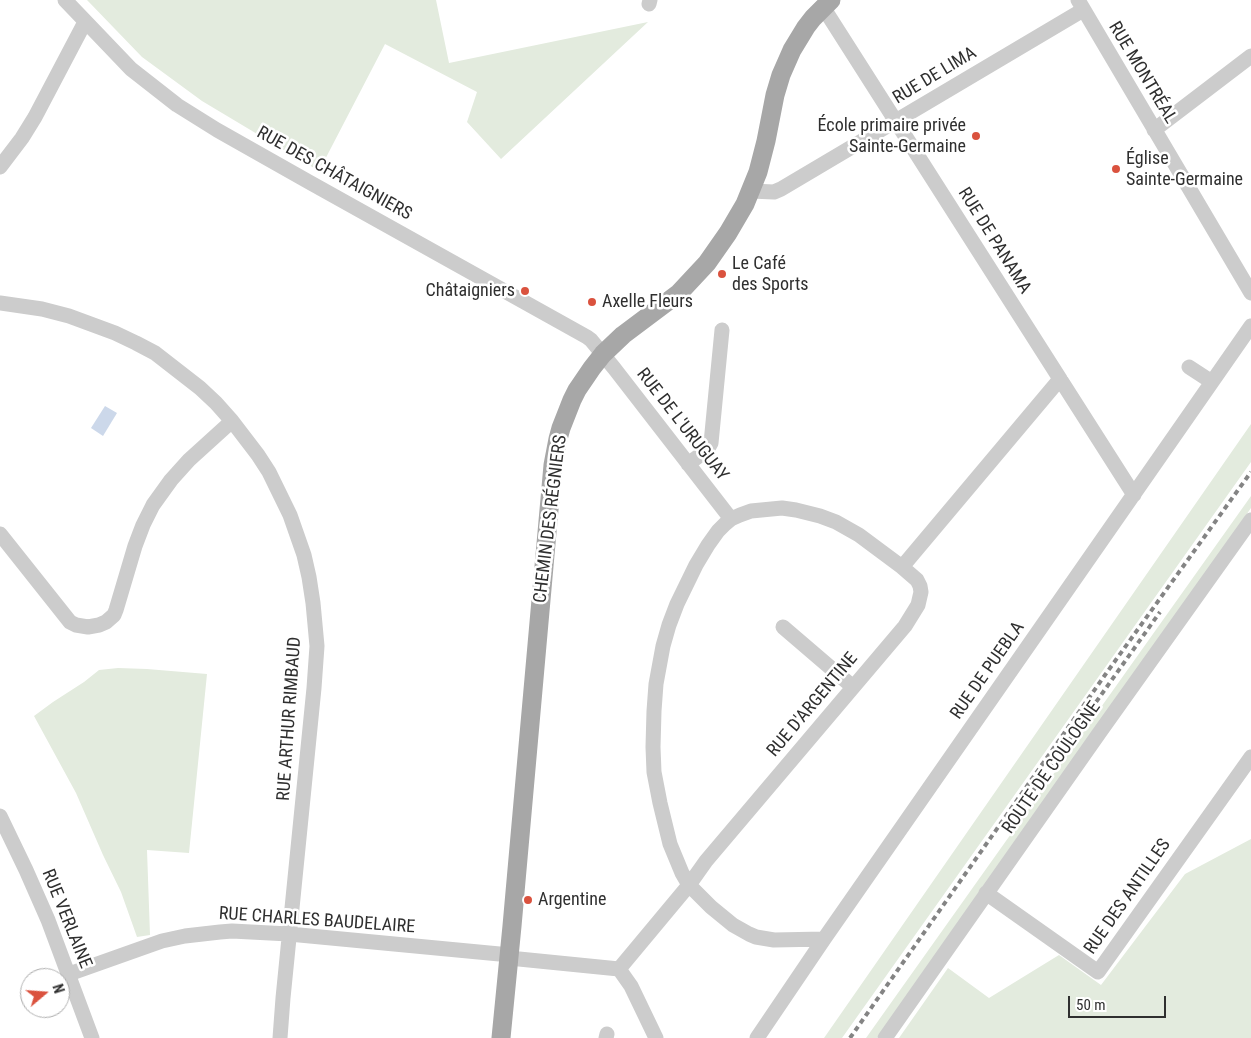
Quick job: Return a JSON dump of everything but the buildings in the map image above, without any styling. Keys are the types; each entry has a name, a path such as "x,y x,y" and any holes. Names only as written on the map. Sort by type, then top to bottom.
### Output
{"main road":[{"name":"CHEMIN DES RÉGNIERS","path":"501,1038 555,451 561,428 572,400 603,354 623,335 671,300 698,274 728,233 750,192 758,172 781,75 799,37 813,18 827,4"}],"street":[{"name":"RUE DES CHÂTAIGNIERS","path":"65,0 131,69 177,105 216,130 587,337 603,354"},
{"name":"RUE DE PANAMA","path":"827,4 896,121 1134,495"},
{"name":"RUE DE LIMA","path":"750,192 774,192 782,189 896,121 1080,5"},
{"name":"RUE MONTRÉAL","path":"1080,5 1251,293"},
{"path":"0,167 18,144 35,117 85,22"},
{"path":"1154,130 1251,56"},
{"name":"RUE ARTHUR RIMBAUD","path":"0,303 33,307 59,313 115,333 146,348 181,373 209,396 258,454 290,515 304,555 309,578 315,617 317,662 280,1038"},
{"name":"RUE DE PUEBLA","path":"757,1038 1251,326"},
{"path":"688,464 706,450 711,443 722,330"},
{"name":"RUE DE L'URUGUAY","path":"603,354 731,519"},
{"path":"1189,367 1212,382"},
{"path":"902,566 1060,379"},
{"path":"0,534 70,622 88,627 106,622 114,615 142,525 156,500 189,460 232,421"},
{"name":"RUE D'ARGENTINE","path":"619,969 689,885 706,861 905,626 918,605 921,592 917,580 902,566 836,522 807,512 782,508 751,511 731,519"},
{"path":"731,519 718,531 696,565 677,604 663,646 655,698 653,747 657,791 670,844 678,865 689,885 725,919 756,937 774,940 824,939"},
{"name":"ROUTE DE COULOGNE","path":"885,1038 1251,520"},
{"path":"783,627 853,687"},
{"name":"RUE DES ANTILLES","path":"986,893 1098,972 1251,757"},
{"name":"RUE VERLAINE","path":"0,816 32,883 67,968"},
{"name":"RUE CHARLES BAUDELAIRE","path":"70,974 151,944 208,932 232,931 289,934 509,956"},
{"path":"509,956 619,969 627,980 656,1038"},
{"name":"RUE VERLAINE","path":"70,977 92,1038"}],"shaded area":[{"path":"87,0 436,0 449,63 648,22 501,159 467,122 477,92 385,44 319,171 202,101 142,57"},
{"path":"1251,424 1251,462 842,1038 824,1038"},
{"path":"1251,496 1251,508 877,1038 866,1038"},
{"path":"118,668 207,674 189,853 147,850 150,935 137,937 121,892 76,793 34,716 99,670"},
{"path":"1251,839 1251,1038 899,1038 948,968 989,998 1059,955 1101,985 1185,874"}],"water":[{"path":"105,406 117,413 103,436 91,428"}],"railway":[{"path":"850,1038 1105,675 1251,472"},
{"path":"1018,812 1160,612"}],"place":[{"name":"École primaire privée Sainte-Germaine","path":"976,136"},
{"name":"Église Sainte-Germaine","path":"1116,169"},
{"name":"Le Café des Sports","path":"722,274"},
{"name":"Châtaigniers","path":"525,291"},
{"name":"Axelle Fleurs","path":"592,302"},
{"name":"Argentine","path":"528,900"}]}
